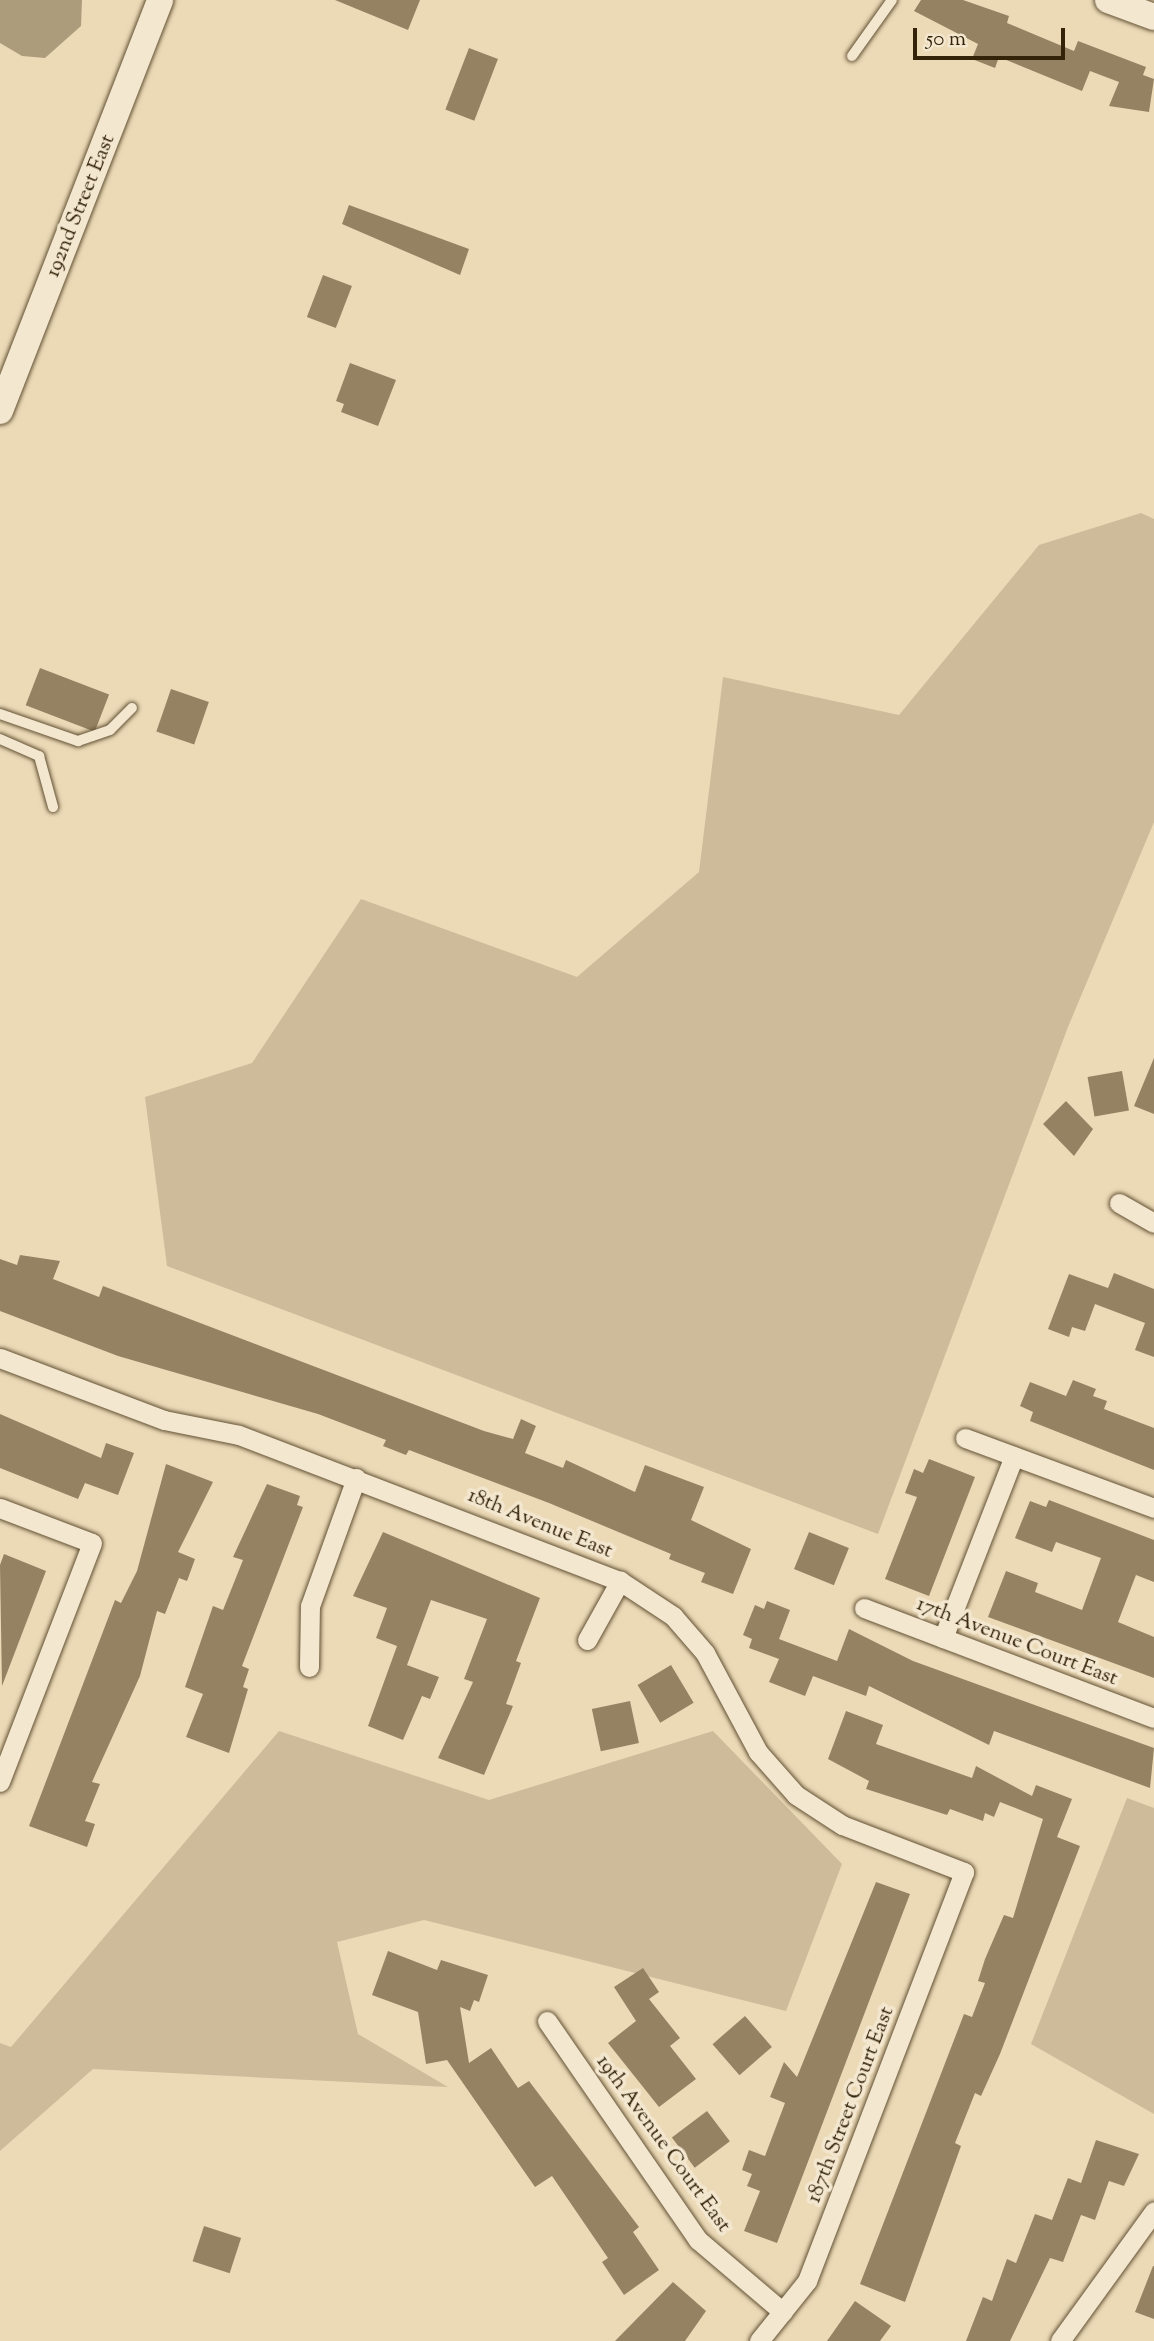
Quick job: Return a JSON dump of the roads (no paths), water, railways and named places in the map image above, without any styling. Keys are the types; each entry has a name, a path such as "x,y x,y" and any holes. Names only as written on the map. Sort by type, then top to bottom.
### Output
{"street":[{"name":"192nd Street East","path":"1,405 160,0"},
{"path":"1108,0 1154,17"},
{"path":"1119,1203 1154,1223"},
{"name":"18th Avenue East","path":"0,1358 164,1420 239,1435 620,1581 673,1616 705,1653 758,1752 796,1795 842,1825 964,1872"},
{"path":"965,1438 1154,1508"},
{"path":"943,1638 1014,1456"},
{"path":"309,1667 310,1606 356,1478"},
{"path":"0,1508 92,1543 0,1782"},
{"path":"587,1640 620,1581"},
{"name":"17th Avenue Court East","path":"864,1608 1154,1718"},
{"name":"187th Street Court East","path":"759,2341 807,2281 964,1872"},
{"name":"19th Avenue Court East","path":"547,2021 698,2240 783,2312"},
{"path":"1060,2341 1153,2212"}],"lane":[{"path":"852,56 892,0"},
{"path":"0,714 92,740 132,708"},
{"path":"0,739 39,756 53,807"}]}
